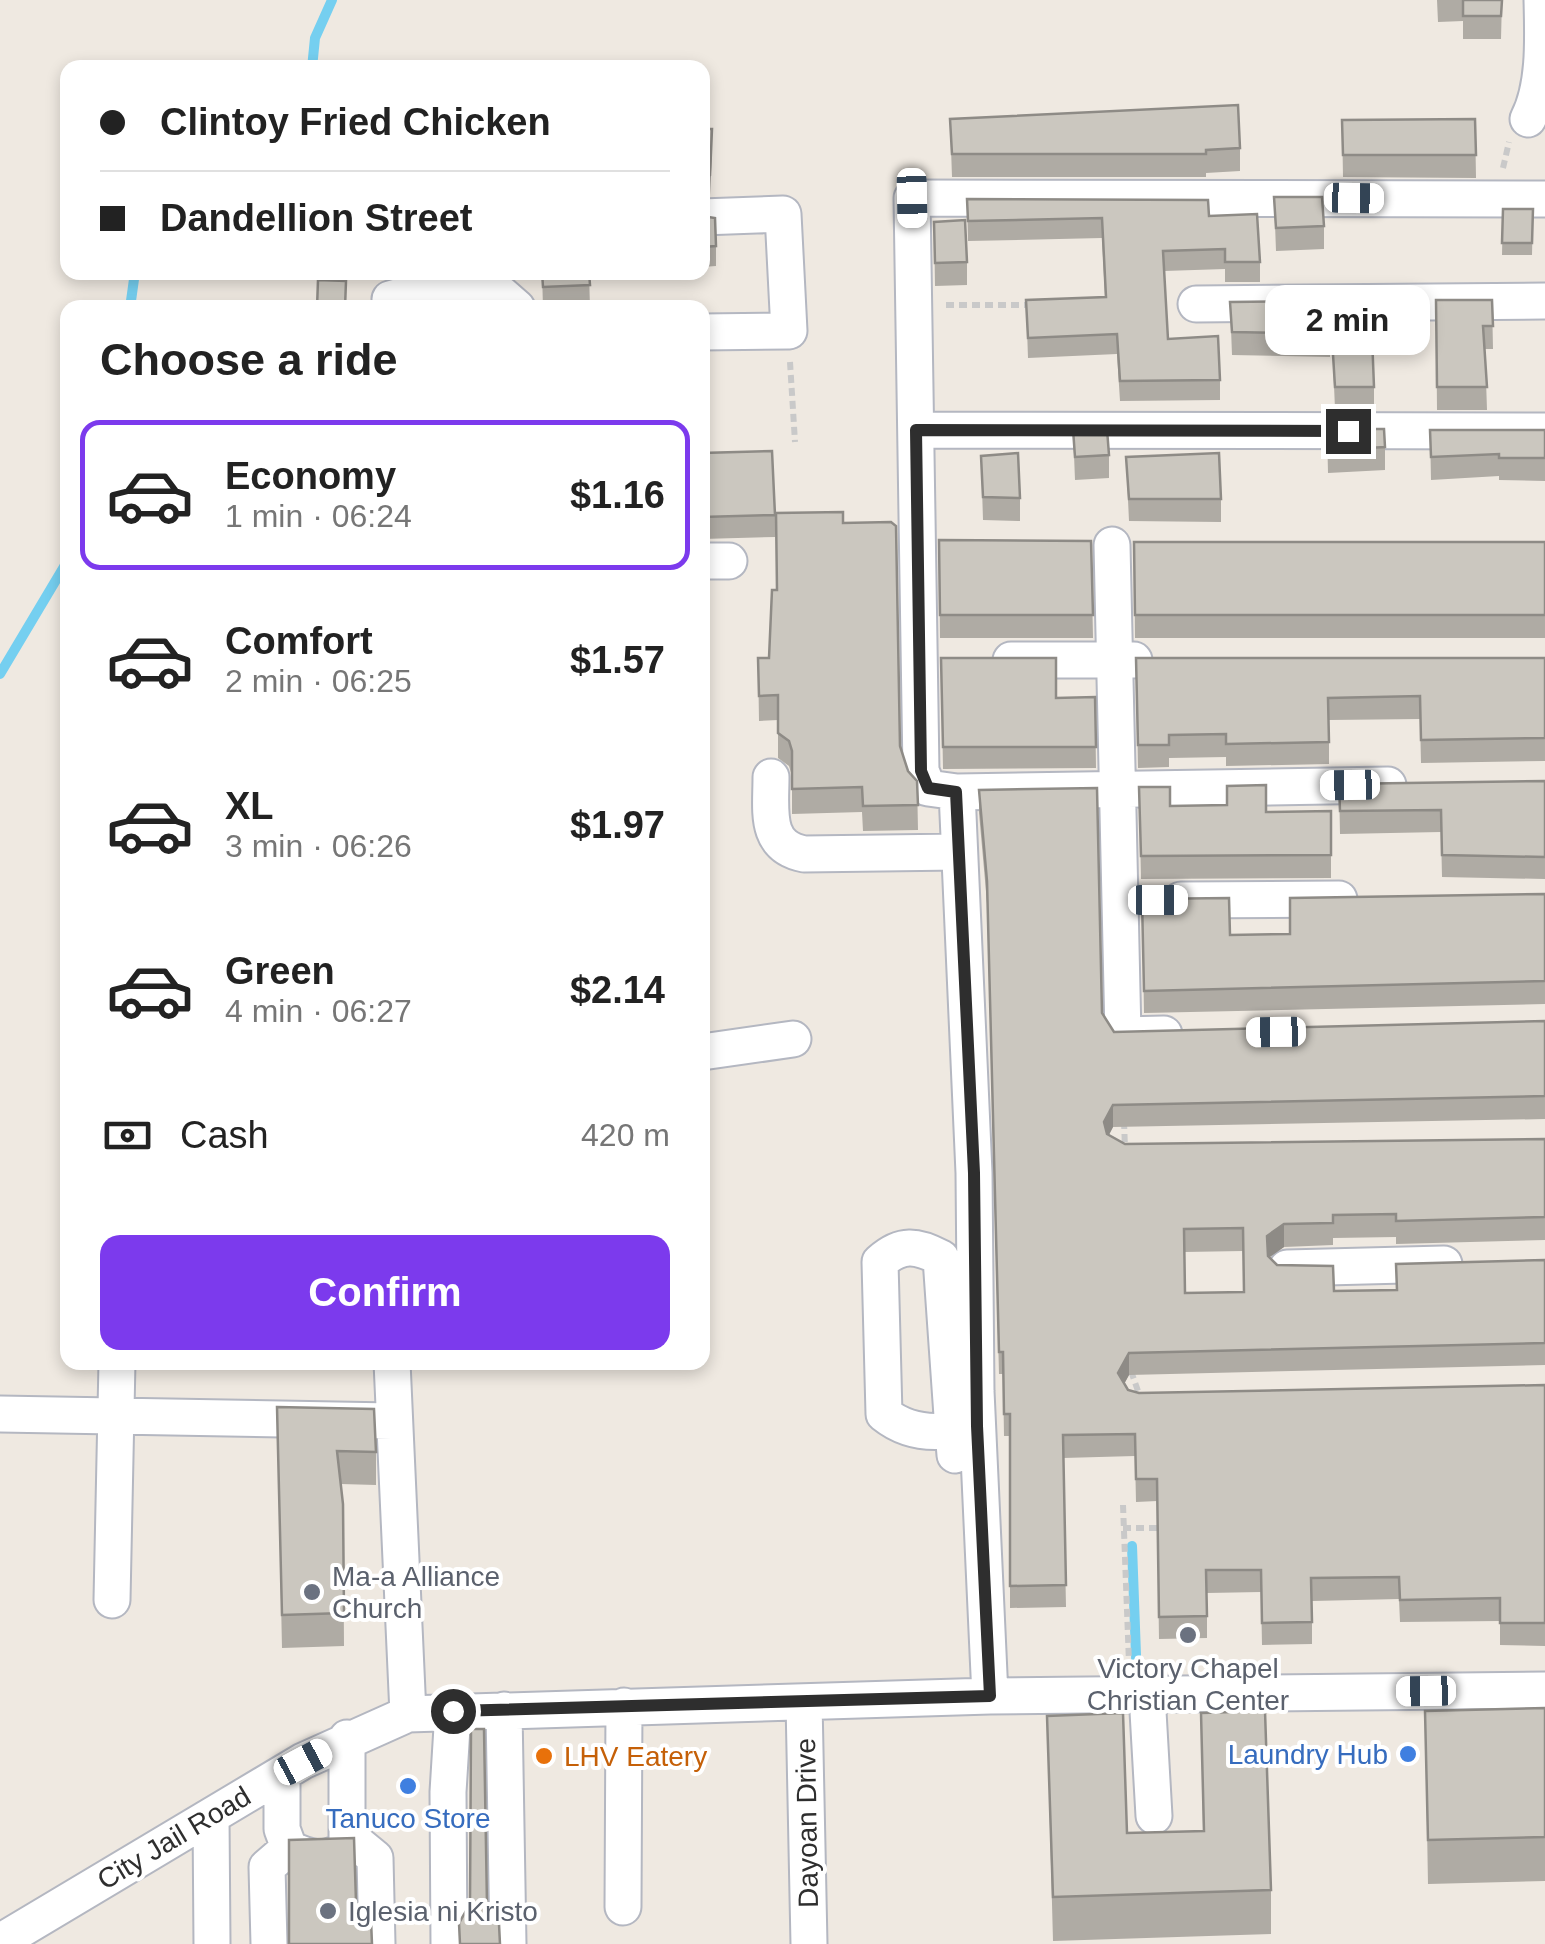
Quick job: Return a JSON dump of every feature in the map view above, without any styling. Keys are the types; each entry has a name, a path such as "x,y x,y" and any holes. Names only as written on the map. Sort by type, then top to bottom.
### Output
{"street":[{"path":"1528,119 1539,105 1543,86 1542,0"},
{"path":"1428,784 956,792 928,788 922,779 912,198 1545,198"},
{"path":"710,217 783,214 788,331 710,332"},
{"path":"397,292 515,293"},
{"path":"1196,304 1545,301"},
{"path":"916,430 1545,431"},
{"path":"918,541 956,542"},
{"path":"1073,544 1149,545"},
{"path":"1112,544 1123,1035 1200,1033"},
{"path":"920,659 1172,660"},
{"path":"770,777 771,822 776,840 786,850 804,854 960,852"},
{"path":"956,792 974,1173 990,1696"},
{"path":"1120,900 1371,899"},
{"path":"710,1051 793,1039"},
{"path":"954,1430 933,1433 896,1424 884,1414 880,1262 894,1249 919,1246 941,1258 954,1430 971,1576 984,1595"},
{"path":"1286,1268 1485,1262"},
{"path":"112,1600 117,1370"},
{"path":"392,1370 408,1714"},
{"path":"0,1414 392,1420"},
{"name":"City Jail Road","path":"0,1942 282,1774 347,1738 408,1714 990,1696 1545,1690"},
{"path":"1138,1695 1154,1816"},
{"name":"Dayoan Drive","path":"804,1702 809,1944"},
{"path":"623,1908 624,1706"},
{"path":"504,1710 508,1944"},
{"path":"450,1944 448,1792 453,1711"},
{"path":"282,1774 282,1829 288,1848 309,1858 334,1857 347,1847 347,1738"},
{"path":"210,1816 212,1944"},
{"path":"348,1835 375,1858 377,1944"},
{"path":"269,1944 266,1867 288,1848"}],"path":[{"path":"1503,199 1506,147 1528,119"},
{"path":"914,305 1046,305"},
{"path":"788,331 795,442"},
{"path":"1124,1109 1125,1165"},
{"path":"1130,1358 1131,1377 1138,1394"},
{"path":"1123,1506 1138,1695"},
{"path":"1123,1528 1181,1528"}],"building":[{"path":"1463,0 1502,0 1501,16 1463,16"},
{"path":"1238,105 1240,148 1206,150 1206,154 952,154 950,119"},
{"path":"1475,119 1476,155 1343,155 1342,120"},
{"path":"1274,197 1322,197 1324,226 1276,228"},
{"path":"967,199 1208,200 1209,216 1257,214 1260,262 1225,262 1225,249 1163,251 1168,339 1218,336 1220,380 1120,381 1117,334 1028,338 1026,300 1106,297 1102,218 968,221"},
{"path":"1503,209 1533,209 1532,243 1502,243"},
{"path":"710,217 715,218 716,246 710,246"},
{"path":"965,220 967,262 935,263 934,222"},
{"path":"318,280 346,281 345,300 317,300"},
{"path":"543,280 590,280 590,285 543,287"},
{"path":"1436,300 1492,300 1493,326 1483,326 1487,387 1437,387"},
{"path":"1328,301 1330,334 1232,332 1230,302"},
{"path":"1372,336 1374,387 1335,387 1332,338"},
{"path":"1073,429 1107,429 1109,455 1075,457"},
{"path":"1327,429 1384,429 1385,447 1328,450"},
{"path":"1430,430 1545,430 1545,458 1499,458 1499,454 1431,457"},
{"path":"772,451 775,515 710,517 710,453"},
{"path":"1018,453 1020,498 983,497 981,456"},
{"path":"1219,453 1221,499 1129,499 1126,457"},
{"path":"843,512 843,523 891,522 896,526 900,746 908,771 917,781 918,805 863,806 862,787 792,789 792,751 789,741 778,733 778,695 759,696 758,658 769,658 772,590 777,590 776,513"},
{"path":"939,540 1091,541 1093,615 940,615"},
{"path":"1134,542 1545,542 1545,615 1135,615"},
{"path":"941,658 1056,658 1056,698 1095,697 1096,747 943,747"},
{"path":"1136,658 1545,658 1545,738 1421,740 1420,696 1328,698 1329,742 1226,744 1226,734 1169,735 1169,745 1138,745"},
{"path":"1545,781 1545,857 1442,855 1441,810 1340,811 1339,784"},
{"path":"1266,785 1266,812 1331,811 1331,855 1141,856 1139,787 1170,787 1170,806 1227,805 1227,786"},
{"path":"1097,788 1102,1013 1114,1032 1545,1021 1545,1096 1113,1105 1104,1122 1107,1134 1125,1144 1545,1139 1545,1217 1396,1221 1396,1214 1333,1215 1333,1223 1284,1224 1267,1236 1268,1256 1277,1265 1333,1266 1334,1291 1397,1290 1396,1264 1545,1260 1545,1343 1129,1353 1118,1373 1128,1390 1139,1393 1545,1385 1545,1623 1500,1623 1500,1598 1400,1600 1399,1577 1311,1578 1312,1622 1262,1623 1261,1570 1206,1570 1207,1616 1159,1617 1157,1479 1136,1479 1135,1434 1063,1435 1066,1585 1010,1586 1010,1414 1004,1414 1003,1352 999,1352 987,881 979,790","holes":["1243,1228 1244,1292 1185,1293 1184,1229"]},
{"path":"1545,894 1545,981 1144,991 1142,899 1229,898 1230,935 1290,934 1290,898"},
{"path":"277,1407 374,1409 376,1452 337,1451 343,1504 344,1613 282,1615"},
{"path":"1545,1708 1545,1837 1428,1840 1425,1711"},
{"path":"1265,1711 1271,1890 1053,1897 1047,1716 1123,1713 1127,1833 1204,1831 1201,1713"},
{"path":"471,1729 484,1729 487,1905 499,1924 500,1944 460,1944 459,1923 470,1904"},
{"path":"354,1838 356,1902 359,1912 371,1920 372,1944 289,1944 289,1840"}],"waterway":[{"path":"313,60 315,38 332,0"},
{"path":"131,300 134,280"},
{"path":"0,674 60,573"},
{"path":"1132,1546 1137,1682"}],"place":[{"name":"Ma-a Alliance Church","path":"312,1592"},
{"name":"Victory Chapel Christian Center","path":"1188,1635"},
{"name":"Laundry Hub","path":"1408,1754"},
{"name":"LHV Eatery","path":"544,1756"},
{"name":"Tanuco Store","path":"408,1786"},
{"name":"Iglesia ni Kristo","path":"328,1911"}],"route":[{"path":"453,1711 990,1696 980,1529 974,1173 956,792 928,788 921,771 916,430 1348,431"}]}
